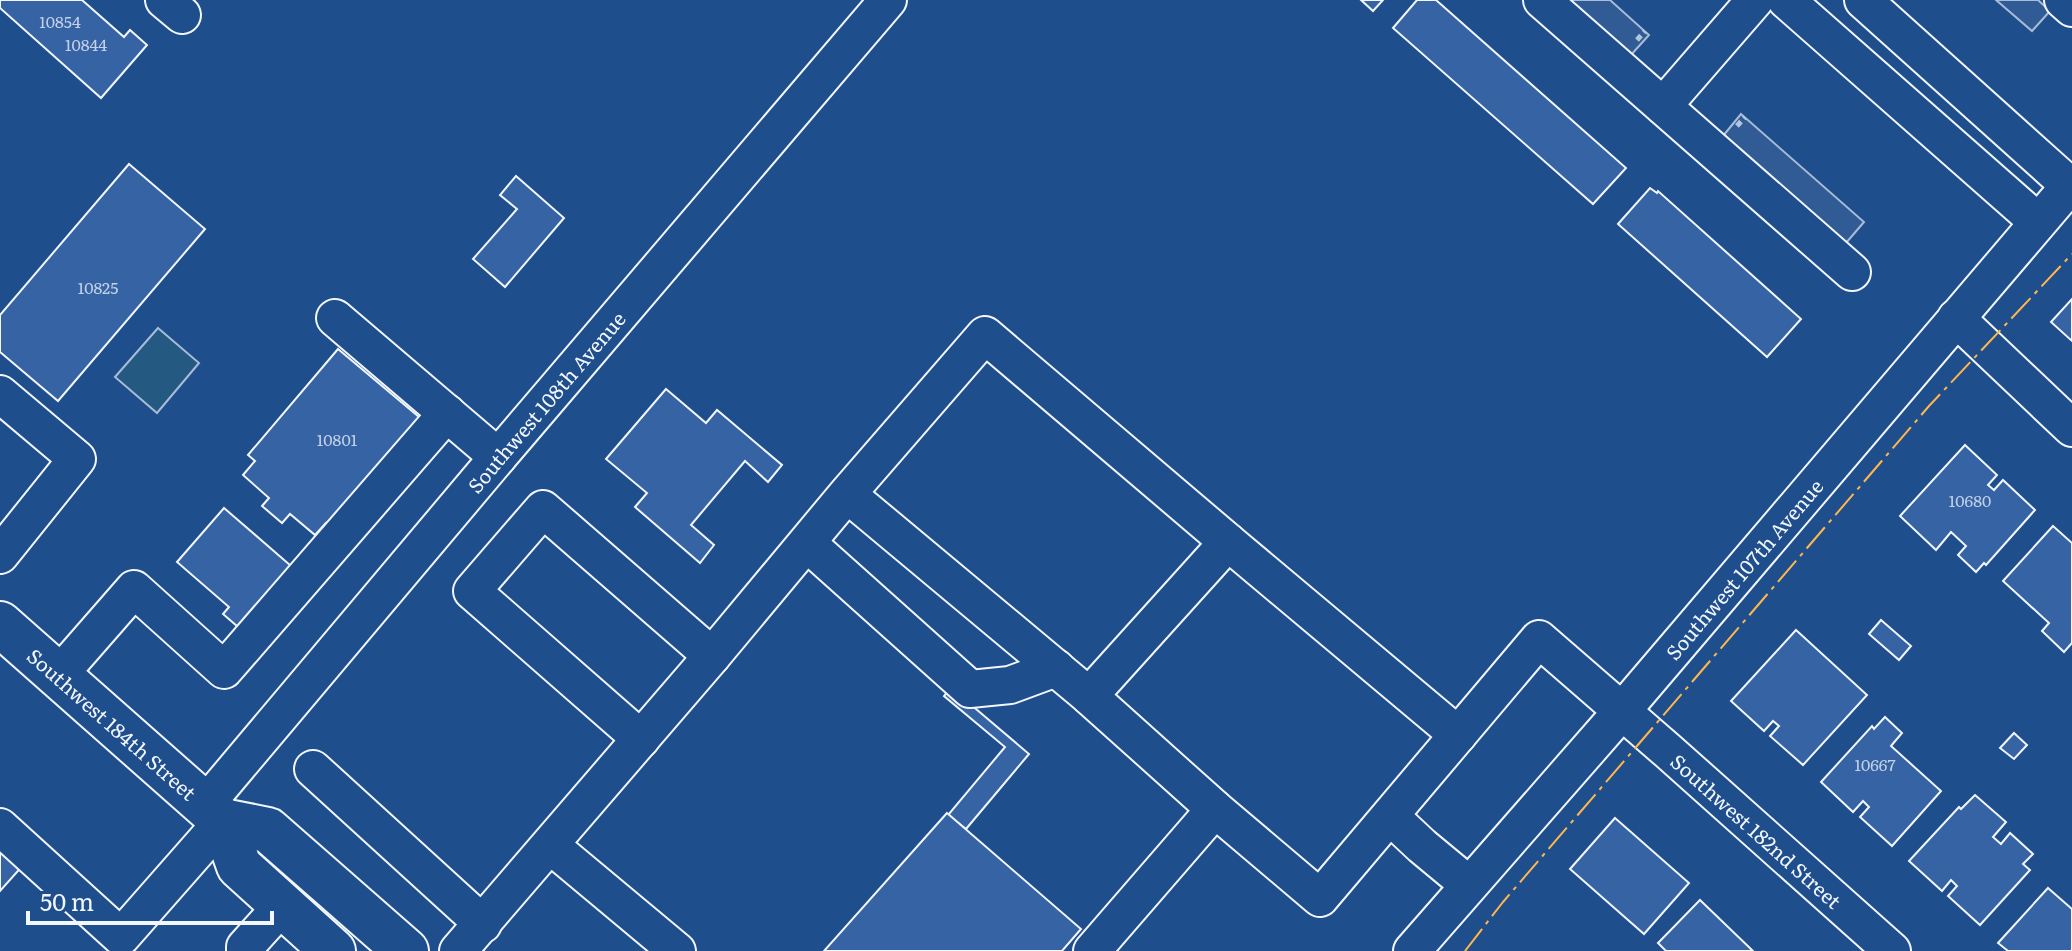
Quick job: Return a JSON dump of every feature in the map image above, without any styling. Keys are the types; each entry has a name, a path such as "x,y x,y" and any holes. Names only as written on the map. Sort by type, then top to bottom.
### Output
{"main road":[{"name":"Southwest 184th Street","path":"0,624 214,813 239,866 333,951"},
{"name":"Southwest 184th Street","path":"214,813 268,830 406,951"}],"street":[{"name":"Southwest 108th Avenue","path":"0,827 121,937 214,813 498,457 888,0"},
{"path":"1542,0 1852,272"},
{"path":"1663,106 1755,0"},
{"path":"1786,0 2038,222"},
{"path":"1863,0 2071,185"},
{"path":"2063,0 2072,8"},
{"name":"Southwest 107th Avenue","path":"1412,951 1622,711 2071,185"},
{"path":"335,318 498,457"},
{"path":"1956,318 2072,428"},
{"path":"458,951 847,494 985,335 1458,735 1320,898 1089,696 847,494"},
{"path":"0,394 77,459 0,555"},
{"path":"58,676 134,589 224,670 447,413"},
{"path":"641,739 472,591 482,579 543,509 712,656"},
{"path":"1089,696 1228,542"},
{"path":"807,543 970,689 1010,685 1056,668"},
{"name":"Southwest 182nd Street","path":"1458,735 1539,639 1892,951"},
{"path":"313,769 483,924"},
{"path":"1092,951 1215,809"},
{"path":"1390,816 1469,885"},
{"path":"550,845 677,951"},
{"path":"245,951 245,947 282,906"}],"shaded area":[{"path":"1567,0 1610,0 1649,35 1630,56"},
{"path":"1996,0 2038,0 2050,11 2032,31"},
{"path":"1741,114 1864,222 1846,243 1723,136"},
{"path":"158,328 199,363 157,413 115,377"}],"building":[{"path":"0,0 82,0 124,37 130,30 147,45 101,98 0,8"},
{"path":"1361,0 1383,0 1373,11"},
{"path":"1417,0 1436,0 1626,168 1593,204 1393,28"},
{"path":"129,164 205,229 58,401 0,352 0,315"},
{"path":"516,176 564,218 505,287 473,259 517,209 500,195"},
{"path":"1650,188 1658,191 1801,319 1767,357 1618,224"},
{"path":"2072,299 2072,341 2051,322"},
{"path":"338,349 425,422 334,530 326,523 315,535 290,514 282,523 262,506 269,498 243,475 255,461 248,455"},
{"path":"666,389 706,423 717,410 782,465 768,482 745,461 691,525 714,545 700,563 635,507 647,493 606,459"},
{"path":"1965,445 1997,475 1988,485 1994,490 2003,480 2035,510 1986,565 1984,563 1976,572 1958,555 1966,546 1951,532 1936,550 1900,516"},
{"path":"224,508 298,572 245,633 223,614 229,607 177,562"},
{"path":"2053,526 2072,543 2072,643 2064,652 2042,631 2049,623 2003,581"},
{"path":"1881,620 1911,646 1899,660 1869,634"},
{"path":"1796,630 1867,695 1803,765 1770,736 1779,726 1773,721 1764,731 1731,701"},
{"path":"958,679 963,698 1029,754 966,829 948,815 1005,747 944,696"},
{"path":"1885,717 1902,733 1891,746 1941,791 1892,846 1860,817 1869,807 1863,801 1853,812 1821,782 1872,726 1874,729"},
{"path":"2014,733 2027,745 2014,759 2000,748"},
{"path":"1975,795 2006,822 1993,837 2001,844 2010,833 2033,854 2023,864 2030,870 1980,925 1948,896 1957,886 1951,880 1942,891 1909,861 1959,807 1961,809"},
{"path":"947,813 1081,929 1062,951 824,951"},
{"path":"1615,818 1689,883 1644,934 1570,869"},
{"path":"0,841 25,863 0,891"},
{"path":"2048,888 2072,909 2072,951 2008,951 1998,943"},
{"path":"1700,900 1753,951 1666,951 1658,943"}],"power":[{"path":"1465,951 1503,902 1929,406 2072,254"}]}
